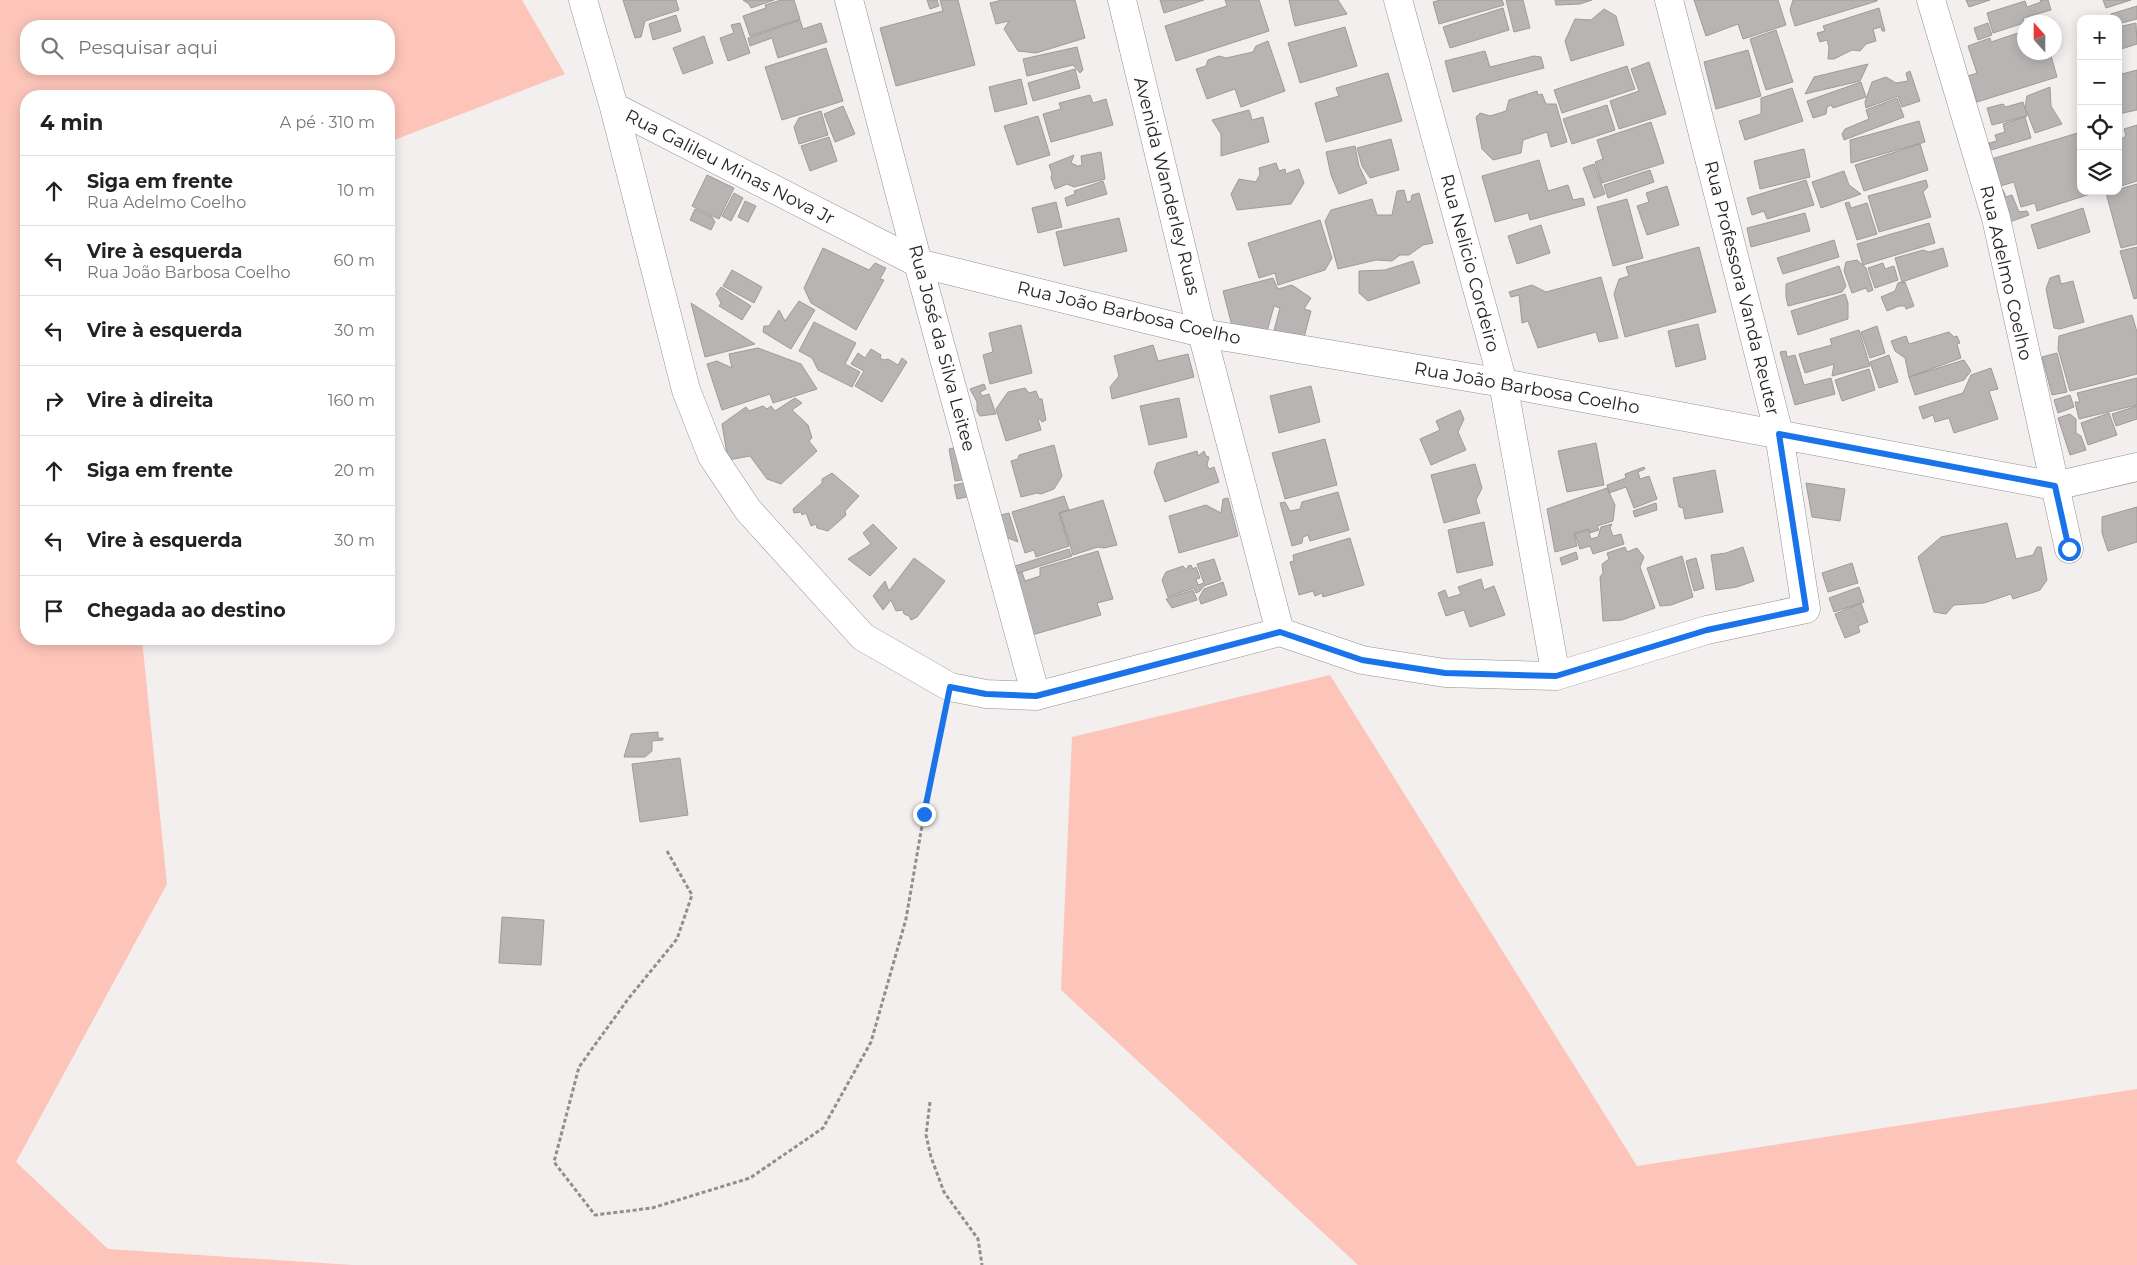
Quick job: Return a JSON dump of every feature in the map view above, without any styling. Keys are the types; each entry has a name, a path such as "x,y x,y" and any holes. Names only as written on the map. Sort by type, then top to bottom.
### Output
{"street":[{"name":"Rua Galileu Minas Nova Jr","path":"583,0 614,107 918,264"},
{"name":"Rua José da Silva Leitee","path":"849,0 918,264 1036,696"},
{"name":"Avenida Wanderley Ruas","path":"1122,0 1202,334 1280,632"},
{"name":"Rua Nelicio Cordeiro","path":"1398,0 1503,383 1556,676"},
{"name":"Rua Professora Vanda Reuter","path":"1556,676 1707,630 1806,609 1779,434 1669,0"},
{"name":"Rua Adelmo Coelho","path":"1931,0 1996,218 2069,549"},
{"path":"614,107 686,390 712,456 748,510 863,637 950,687 986,694 1036,696 1280,632 1362,660 1436,671 1556,676"},
{"name":"Rua João Barbosa Coelho","path":"918,264 1202,334 1503,383 2055,486 2137,467"}],"path":[{"path":"667,851 692,895 677,939 628,999 579,1067 554,1162 596,1215 652,1208 750,1178 823,1128 871,1042 874,1033 906,919 924,814 950,687"},
{"path":"930,1102 926,1135 931,1157 944,1192 978,1239 982,1265"}],"shaded area":[{"path":"0,0 522,0 565,74 395,140 395,90 20,90 20,645 143,645 167,884 16,1162 108,1249 353,1265 0,1265"},
{"path":"1330,675 1637,1166 2137,1089 2137,1265 1358,1265 1061,990 1072,737"}],"building":[{"path":"623,0 676,0 679,10 645,21 641,37 635,38"},
{"path":"743,0 774,0 751,8"},
{"path":"781,0 794,0 800,19 750,36 743,16 766,8 765,5"},
{"path":"927,0 937,0 939,6 930,9"},
{"path":"940,0 958,0 975,65 896,86 880,28 943,11"},
{"path":"1002,0 1075,0 1085,38 1036,53 1018,51 1004,29 1009,21 996,24 990,3"},
{"path":"1160,0 1204,0 1164,13"},
{"path":"1225,0 1259,0 1269,31 1176,61 1165,26 1227,6"},
{"path":"1289,0 1338,0 1347,14 1295,26"},
{"path":"1440,0 1502,0 1504,5 1439,24 1433,2"},
{"path":"1506,0 1523,0 1530,28 1514,32"},
{"path":"1555,0 1592,0 1580,4 1556,5"},
{"path":"1694,0 1778,0 1786,25 1743,39 1738,24 1706,36"},
{"path":"1793,0 1877,1 1795,26 1790,10"},
{"path":"1966,0 1990,0 1969,7"},
{"path":"2040,0 2048,0 2051,10 2034,15 2017,15 2017,25 1993,33 1987,13 2025,1 2027,7 2041,2"},
{"path":"2103,0 2131,0 2106,8"},
{"path":"2137,6 2137,19 2122,23 2122,15 2111,14"},
{"path":"1503,8 1509,30 1450,48 1443,27"},
{"path":"1879,8 1885,31 1882,31 1881,27 1873,29 1876,41 1866,44 1860,51 1852,50 1834,59 1828,59 1829,47 1827,40 1820,42 1817,33 1825,31 1823,26"},
{"path":"1604,9 1616,16 1624,45 1571,61 1565,41 1575,19 1591,20"},
{"path":"676,15 681,31 653,40 649,24"},
{"path":"800,20 803,29 821,23 827,42 778,58 772,38 750,46 748,38"},
{"path":"740,23 750,53 728,61 720,38 734,33 731,25"},
{"path":"1988,23 1992,35 1978,40 1974,28"},
{"path":"2136,23 2137,44 2122,49 2122,26"},
{"path":"1345,27 1357,66 1300,83 1288,43"},
{"path":"1776,30 1793,82 1766,90 1750,39"},
{"path":"2017,33 2017,60 2052,60 2057,77 1977,102 1968,76 1977,73 1968,46 1990,38 1991,42"},
{"path":"704,36 713,63 683,74 673,48"},
{"path":"1268,41 1285,91 1241,107 1235,89 1207,99 1196,69 1206,66 1208,60 1219,56 1226,58 1253,52 1256,46"},
{"path":"1077,47 1083,70 1080,73 1073,65 1027,76 1023,59"},
{"path":"826,48 843,101 782,120 765,67"},
{"path":"1748,50 1761,96 1716,109 1704,62"},
{"path":"1485,51 1490,67 1534,56 1541,57 1544,68 1453,92 1445,61"},
{"path":"1649,62 1666,114 1619,129 1610,101 1639,91 1631,69"},
{"path":"1868,64 1860,81 1805,94 1814,77"},
{"path":"1627,66 1635,89 1562,113 1554,90"},
{"path":"1075,69 1080,88 1033,101 1028,83"},
{"path":"2137,70 2137,110 2122,113 2122,105 2122,74"},
{"path":"1910,71 1920,101 1902,107 1898,96 1866,108 1865,102 1872,82 1886,77 1896,83 1908,81 1906,73"},
{"path":"1388,73 1402,121 1326,142 1315,103 1339,96 1336,88"},
{"path":"1021,79 1027,104 995,112 989,87"},
{"path":"1861,82 1866,97 1833,108 1831,105 1827,107 1826,114 1813,118 1807,101"},
{"path":"2050,87 2051,106 2062,124 2035,133 2025,107 2027,96"},
{"path":"1792,88 1803,121 1745,140 1739,121 1761,114 1761,98"},
{"path":"1537,91 1538,95 1542,94 1546,104 1556,104 1567,142 1551,147 1547,132 1523,140 1521,153 1493,160 1482,149 1476,117 1480,113 1490,116 1506,111 1509,100"},
{"path":"1090,95 1093,103 1106,99 1113,125 1051,142 1043,114 1061,109 1059,103"},
{"path":"1897,98 1904,117 1844,140 1842,134 1845,129 1869,119 1866,110"},
{"path":"2023,102 2027,116 1992,125 1987,108 2003,104 2006,107"},
{"path":"1607,105 1615,130 1572,144 1563,119"},
{"path":"843,106 855,134 835,142 824,114"},
{"path":"1249,110 1252,120 1263,117 1269,142 1221,156 1221,134 1212,120"},
{"path":"821,111 828,135 799,144 794,127 799,118"},
{"path":"1038,116 1050,155 1017,165 1004,126"},
{"path":"2025,117 2031,138 1991,150 1989,143 1997,141 1995,135 2005,132 2003,124"},
{"path":"1919,121 1925,142 1851,163 1850,140"},
{"path":"1651,122 1664,163 1602,183 1595,162 1603,159 1597,140"},
{"path":"2137,125 2137,181 2122,186 2122,138 2126,136 2124,129"},
{"path":"2077,133 2077,195 2087,195 2037,211 2035,203 2021,207 2014,182 1997,187 1988,160"},
{"path":"829,137 837,161 810,171 801,146"},
{"path":"1391,139 1399,170 1370,178 1362,166 1357,148"},
{"path":"1920,144 1928,170 1864,191 1855,165"},
{"path":"1355,146 1359,166 1367,183 1339,194 1331,175 1326,152"},
{"path":"1804,149 1810,177 1760,189 1754,161"},
{"path":"1101,152 1105,179 1074,187 1067,184 1055,189 1049,165 1074,155 1071,163 1078,166 1082,165 1081,156"},
{"path":"1539,160 1548,191 1568,185 1573,200 1583,198 1585,205 1530,220 1528,213 1495,222 1482,176"},
{"path":"1276,163 1279,171 1285,169 1286,174 1299,169 1304,183 1291,204 1237,210 1231,194 1239,179 1256,182 1260,174 1259,168"},
{"path":"1594,164 1605,194 1594,198 1583,168"},
{"path":"1650,170 1654,182 1608,198 1604,185"},
{"path":"1844,171 1849,185 1861,194 1821,208 1812,182"},
{"path":"707,175 734,188 719,219 692,206"},
{"path":"1806,180 1814,205 1767,219 1764,211 1752,215 1747,198"},
{"path":"1926,180 1928,187 1923,192 1931,217 1879,232 1868,196"},
{"path":"1103,181 1107,194 1067,206 1065,198 1075,194 1074,191"},
{"path":"2137,184 2137,244 2121,248 2107,195 2122,195 2122,188"},
{"path":"1667,186 1679,225 1647,235 1637,206 1649,202 1646,193"},
{"path":"1404,190 1407,202 1411,201 1412,195 1419,193 1433,243 1423,245 1409,255 1400,255 1392,261 1376,260 1338,269 1325,221 1331,210 1372,199 1377,215 1392,215 1397,191"},
{"path":"2003,190 2006,197 2012,195 2019,212 2027,211 2029,215 2004,224 1993,193"},
{"path":"734,193 743,198 731,221 722,216"},
{"path":"1627,199 1643,258 1613,266 1597,207"},
{"path":"745,201 756,206 748,222 738,217"},
{"path":"1056,202 1062,227 1038,233 1032,208"},
{"path":"1849,202 1851,208 1867,203 1877,234 1857,240 1845,203"},
{"path":"2083,208 2090,232 2038,249 2031,225"},
{"path":"695,209 712,217 715,222 711,230 690,220"},
{"path":"1805,213 1810,231 1751,247 1747,228"},
{"path":"1119,218 1127,251 1064,266 1056,232"},
{"path":"1320,220 1332,258 1325,270 1278,285 1275,273 1259,278 1248,243"},
{"path":"1929,223 1935,243 1863,265 1857,244"},
{"path":"1541,225 1550,253 1517,264 1508,236"},
{"path":"1834,240 1839,257 1783,274 1777,258"},
{"path":"1699,247 1716,312 1625,337 1614,294 1619,279 1629,276 1626,267"},
{"path":"2137,247 2137,298 2134,299 2120,251"},
{"path":"823,248 869,270 875,263 886,268 880,279 884,280 856,330 811,303 804,288"},
{"path":"1943,248 1948,266 1902,282 1895,258 1923,250 1929,252"},
{"path":"1857,260 1866,268 1873,290 1868,292 1866,288 1852,293 1844,271 1846,262"},
{"path":"1413,261 1420,283 1368,301 1359,293 1359,271 1385,270"},
{"path":"1883,263 1885,269 1894,266 1898,280 1875,288 1868,268"},
{"path":"1839,266 1846,286 1842,292 1788,306 1786,284"},
{"path":"732,270 762,287 754,303 723,286"},
{"path":"2059,275 2061,284 2073,281 2084,322 2060,329 2054,328 2046,289 2050,278"},
{"path":"1601,277 1618,338 1599,342 1596,332 1538,348 1528,321 1522,323 1519,295 1511,297 1509,292 1532,285 1546,292"},
{"path":"1273,278 1278,289 1292,285 1311,298 1304,309 1311,311 1303,341 1273,334 1280,308 1274,306 1266,335 1232,326 1223,291"},
{"path":"1905,282 1914,306 1906,309 1905,306 1899,306 1887,311 1881,297 1895,291 1898,283"},
{"path":"721,287 751,306 742,320 719,306 721,303 716,294"},
{"path":"1845,294 1848,303 1848,319 1798,335 1791,311"},
{"path":"799,301 815,310 791,349 763,332 764,326 769,326 779,310 785,321"},
{"path":"691,303 755,344 705,357"},
{"path":"2132,315 2137,332 2137,374 2070,391 2058,349 2059,336"},
{"path":"814,322 856,343 845,364 860,372 852,387 818,370 812,358 799,351"},
{"path":"1698,324 1706,359 1676,367 1668,331"},
{"path":"1021,325 1032,373 990,384 983,355 993,352 989,333"},
{"path":"1877,326 1885,353 1870,358 1861,332"},
{"path":"1859,330 1870,366 1832,376 1834,364 1805,373 1799,354 1832,345 1830,339"},
{"path":"1949,332 1954,337 1957,336 1960,343 1957,344 1961,358 1909,377 1905,358 1895,351 1891,341 1906,336 1909,344"},
{"path":"1153,345 1158,361 1188,354 1194,377 1112,399 1110,387 1119,376 1114,356"},
{"path":"758,348 801,364 817,389 773,403 770,394 722,410 707,364 717,361 732,368 729,354"},
{"path":"871,349 881,355 880,358 884,360 888,359 898,365 902,358 907,362 882,402 855,386 864,371 851,364 858,353 865,358"},
{"path":"1786,351 1787,357 1795,355 1804,385 1831,378 1835,394 1795,405 1780,352"},
{"path":"2057,353 2067,392 2052,395 2042,357"},
{"path":"1889,355 1898,382 1879,388 1870,362"},
{"path":"1964,360 1971,371 1964,380 1915,395 1909,377"},
{"path":"1991,368 1998,389 1989,391 1998,419 1954,433 1949,418 1935,422 1933,415 1923,419 1919,407 1963,393 1971,375"},
{"path":"1869,369 1875,390 1842,401 1835,380"},
{"path":"2137,378 2137,405 2079,419 2075,402 2080,402 2077,393"},
{"path":"984,384 986,389 980,392 982,396 989,394 996,414 980,416 977,411 977,402 970,389"},
{"path":"1311,386 1320,422 1279,433 1270,396"},
{"path":"1025,388 1029,393 1036,391 1039,399 1042,399 1046,420 1042,422 1038,419 1041,430 1006,441 996,409 1008,392"},
{"path":"2070,395 2074,407 2058,413 2054,400"},
{"path":"795,398 802,403 792,410 808,425 812,438 809,441 817,451 781,484 767,479 750,456 728,460 722,424 746,407 749,411 763,406 767,409 771,406 775,411"},
{"path":"1179,398 1187,437 1149,445 1140,406"},
{"path":"2137,406 2137,419 2116,426 2112,414"},
{"path":"1460,410 1464,419 1458,432 1466,450 1431,465 1420,439 1440,430 1436,421"},
{"path":"2109,413 2117,435 2088,445 2081,423"},
{"path":"2070,414 2076,419 2076,433 2081,436 2086,450 2070,455 2058,418"},
{"path":"1325,439 1337,485 1285,499 1272,453"},
{"path":"1596,443 1604,485 1567,492 1558,451"},
{"path":"1054,445 1062,476 1054,489 1041,494 1037,493 1021,497 1011,461 1018,459 1019,455"},
{"path":"962,446 968,479 955,481 949,449"},
{"path":"1197,451 1198,456 1204,451 1206,456 1209,457 1207,465 1209,469 1214,467 1219,482 1165,502 1154,472 1157,463"},
{"path":"1475,464 1482,488 1476,500 1480,513 1444,523 1431,475"},
{"path":"1644,467 1645,469 1638,472 1640,479 1649,476 1657,499 1634,508 1626,487 1609,493 1607,485 1626,478 1625,474"},
{"path":"1715,470 1723,512 1685,519 1683,508 1679,507 1673,478"},
{"path":"832,473 859,496 845,511 846,515 828,531 817,528 816,524 811,526 806,513 802,515 801,512 794,513 793,509 822,483 822,479"},
{"path":"968,482 971,496 957,499 954,485"},
{"path":"1806,483 1845,489 1840,521 1812,517"},
{"path":"1607,488 1615,505 1613,521 1597,526 1599,530 1590,533 1589,529 1574,533 1577,546 1555,552 1547,509"},
{"path":"1338,492 1349,530 1310,541 1308,535 1303,537 1302,543 1292,546 1280,503 1285,502 1290,511 1300,509 1302,502"},
{"path":"1064,496 1069,510 1059,513 1069,546 1036,557 1034,550 1025,553 1012,512"},
{"path":"1228,498 1238,536 1179,553 1169,516 1206,505 1221,513 1223,499"},
{"path":"1103,500 1117,545 1104,548 1098,547 1073,555 1060,513"},
{"path":"1656,503 1657,510 1635,517 1633,511"},
{"path":"2137,507 2137,542 2108,551 2102,533 2102,517"},
{"path":"1009,513 1018,542 1003,536 1001,515"},
{"path":"1484,522 1493,565 1457,573 1448,530"},
{"path":"2007,523 2016,559 2033,555 2037,547 2041,547 2047,580 2040,590 2013,599 2011,594 1984,603 1954,605 1946,614 1934,612 1918,557 1941,537"},
{"path":"873,524 897,548 870,576 848,559 871,544 863,533"},
{"path":"1612,524 1610,528 1613,536 1621,534 1624,544 1593,554 1590,546 1580,549 1575,534 1588,530 1591,539 1598,537 1601,527"},
{"path":"1350,538 1364,585 1323,597 1322,593 1315,596 1313,591 1299,595 1290,562 1294,561 1293,555"},
{"path":"1625,547 1627,552 1637,548 1644,557 1640,567 1655,608 1622,620 1603,621 1600,577 1603,573 1602,564 1609,559 1607,553"},
{"path":"1743,547 1754,581 1737,587 1716,590 1711,555 1726,553"},
{"path":"1069,549 1072,556 1018,573 1015,566"},
{"path":"1098,551 1113,599 1097,603 1101,615 1025,637 1014,575 1022,572 1025,581 1040,576 1040,568"},
{"path":"1576,552 1578,559 1562,565 1560,558"},
{"path":"1682,556 1693,597 1671,605 1660,606 1647,568"},
{"path":"914,558 945,581 917,617 911,620 909,616 904,614 903,610 896,611 891,600 883,610 873,596 885,581 889,591"},
{"path":"1696,558 1704,588 1694,591 1686,561"},
{"path":"1214,559 1221,580 1204,586 1196,593 1194,588 1168,597 1162,580 1166,572 1183,566 1187,570 1188,566 1191,565 1193,569 1196,567 1200,578 1196,579 1198,585 1204,583 1197,564"},
{"path":"1852,563 1858,583 1828,592 1822,573"},
{"path":"1481,579 1484,590 1494,586 1505,615 1470,627 1464,610 1446,616 1438,593 1445,590 1448,598 1461,594 1458,587"},
{"path":"1223,582 1227,595 1201,604 1199,598 1204,589"},
{"path":"1859,587 1864,602 1834,612 1829,598"},
{"path":"1193,590 1197,600 1172,608 1166,599"},
{"path":"1861,603 1868,622 1858,626 1860,632 1845,638 1835,614"},
{"path":"658,732 658,738 663,738 663,740 652,741 652,751 645,757 624,757 631,734"},
{"path":"680,758 688,815 640,822 632,764"},
{"path":"502,917 544,920 541,965 499,963"}],"route":[{"path":"924,814 950,687 986,694 1036,696 1280,632 1362,660 1445,673 1556,676 1707,630 1806,609 1779,434 2055,486 2069,549"}]}
